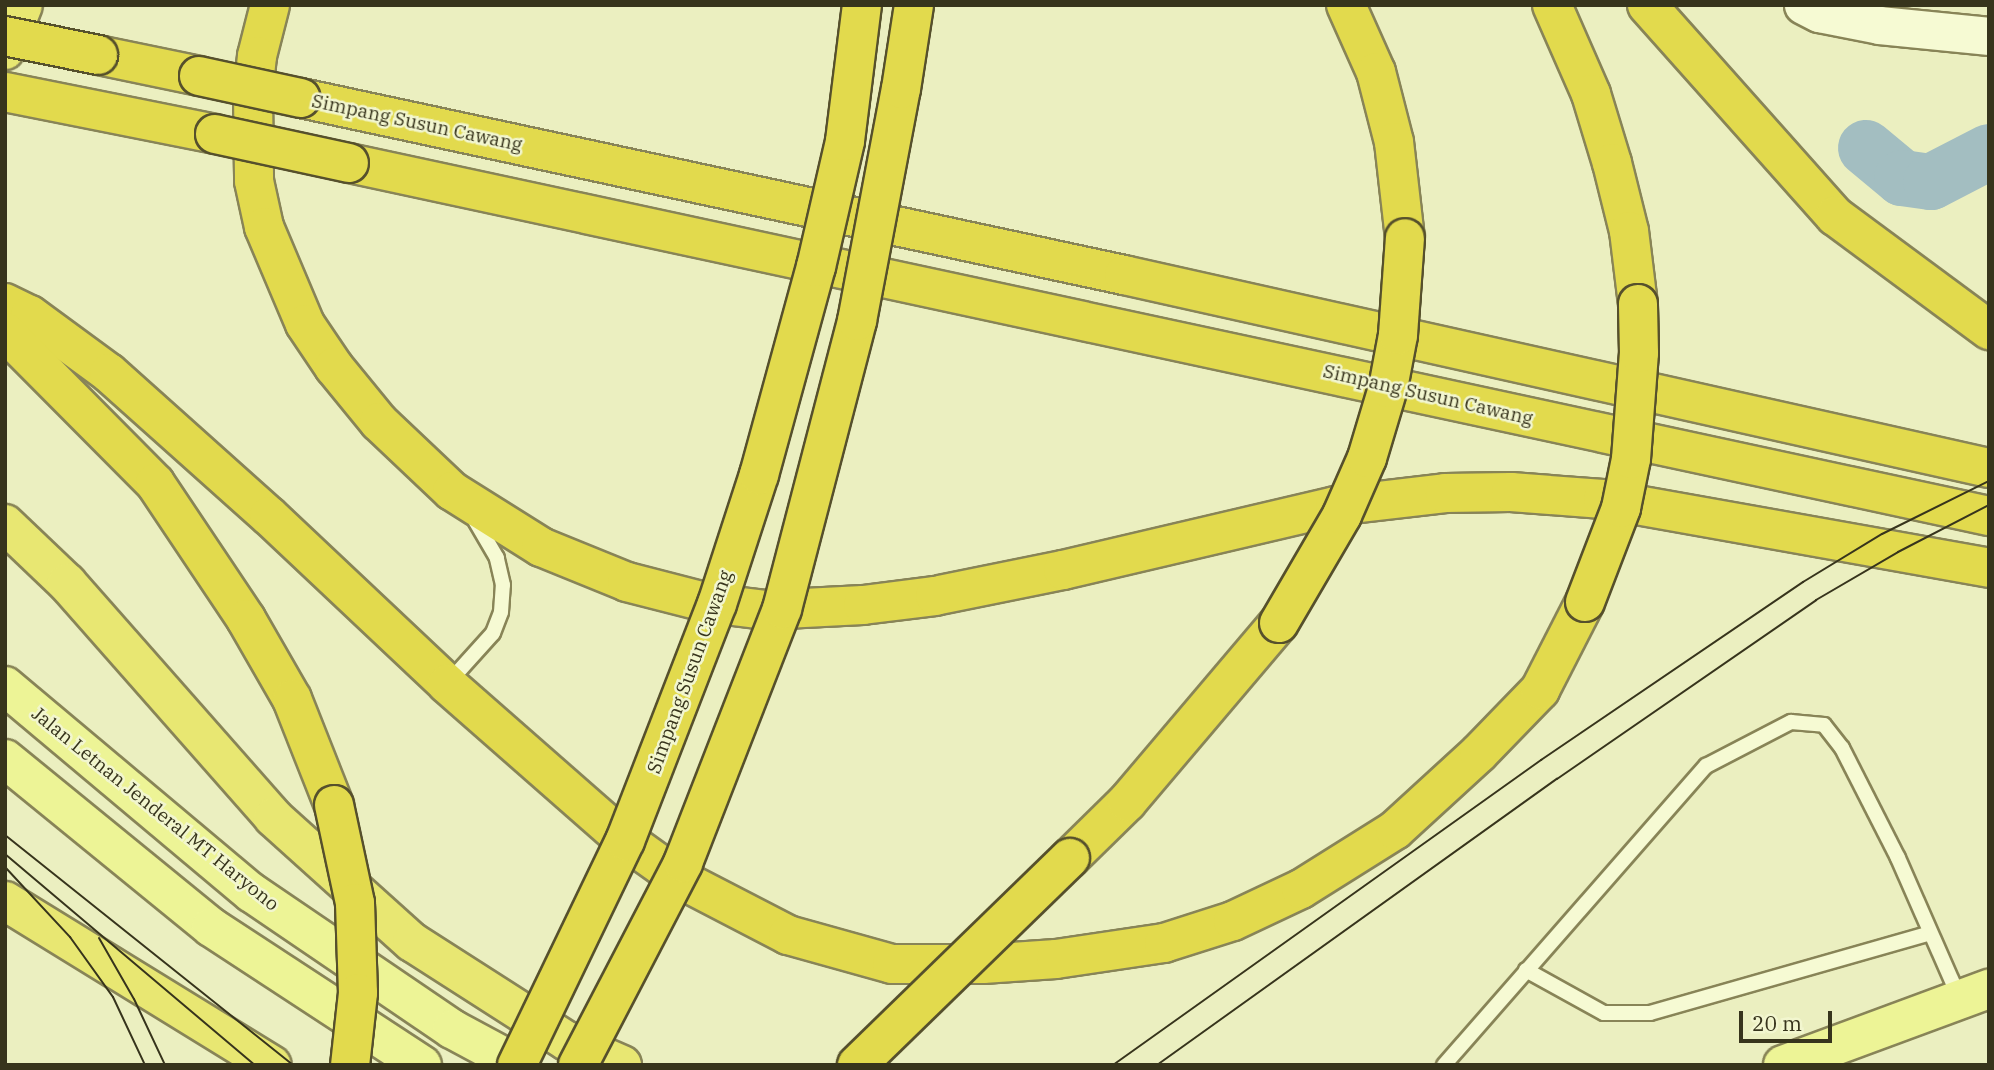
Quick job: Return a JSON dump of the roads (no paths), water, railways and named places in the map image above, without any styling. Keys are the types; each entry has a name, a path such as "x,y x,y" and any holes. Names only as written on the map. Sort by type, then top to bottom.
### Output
{"highway":[{"path":"5,50 23,5"},
{"path":"270,5 257,57 251,136 254,181 264,227 305,324 352,391 404,449 478,510 541,547 576,563 670,595 765,610 816,610 935,596 1063,570 1335,506 1446,493 1511,492 1603,499 1989,568"},
{"name":"Simpang Susun Cawang","path":"518,1065 625,841 717,604 759,475 816,267 845,141 862,5"},
{"path":"578,1065 684,863 782,609 859,310 901,89 914,5"},
{"path":"857,1065 1127,802 1279,623 1342,515 1367,458 1388,388 1398,335 1405,238 1394,142 1376,72 1346,5"},
{"path":"14,316 119,382 270,516 447,684 620,836 680,879 741,913 788,935 892,964 983,964 1056,959 1164,943 1233,921 1301,889 1395,830 1443,788 1540,690 1585,602 1621,508 1632,459 1639,354 1638,304 1629,230 1612,163 1591,94 1552,5"},
{"path":"1647,5 1835,216 1989,330"},
{"name":"Simpang Susun Cawang","path":"5,36 1124,275 1989,468"},
{"name":"Simpang Susun Cawang","path":"5,92 215,134 1989,516"},
{"path":"14,316 155,483 246,619 292,699 334,805 355,903 358,993 350,1065"},
{"path":"10,529 84,603 272,817 412,942 567,1041 622,1065"},
{"path":"5,901 272,1065"}],"main road":[{"name":"Jalan Letnan Jenderal MT Haryono","path":"5,686 252,893 452,1029 518,1065"},
{"path":"11,765 211,928 422,1065"},
{"path":"1783,1065 1975,995"}],"street":[{"path":"1803,5 1819,13 1879,25 1989,36"},
{"path":"1916,5 1989,13"}],"lane":[{"path":"404,449 488,537 498,558 503,585 500,611 493,632 447,684"},
{"path":"1444,1065 1706,766 1791,722 1824,725 1842,748 1898,858 1930,933 1975,995"},
{"path":"1526,970 1604,1013 1650,1013 1930,933"}],"waterway":[{"path":"1866,148 1902,178 1931,182 1989,152"}],"tram line":[{"path":"1113,1065 1541,760 1803,582 1882,534 1989,481"},
{"path":"1157,1065 1557,779 1816,600 1898,552 1989,505"},
{"path":"5,835 293,1065"},
{"path":"5,854 255,1065"},
{"path":"5,867 70,937 113,997 145,1065"},
{"path":"99,938 134,999 165,1065"}]}
